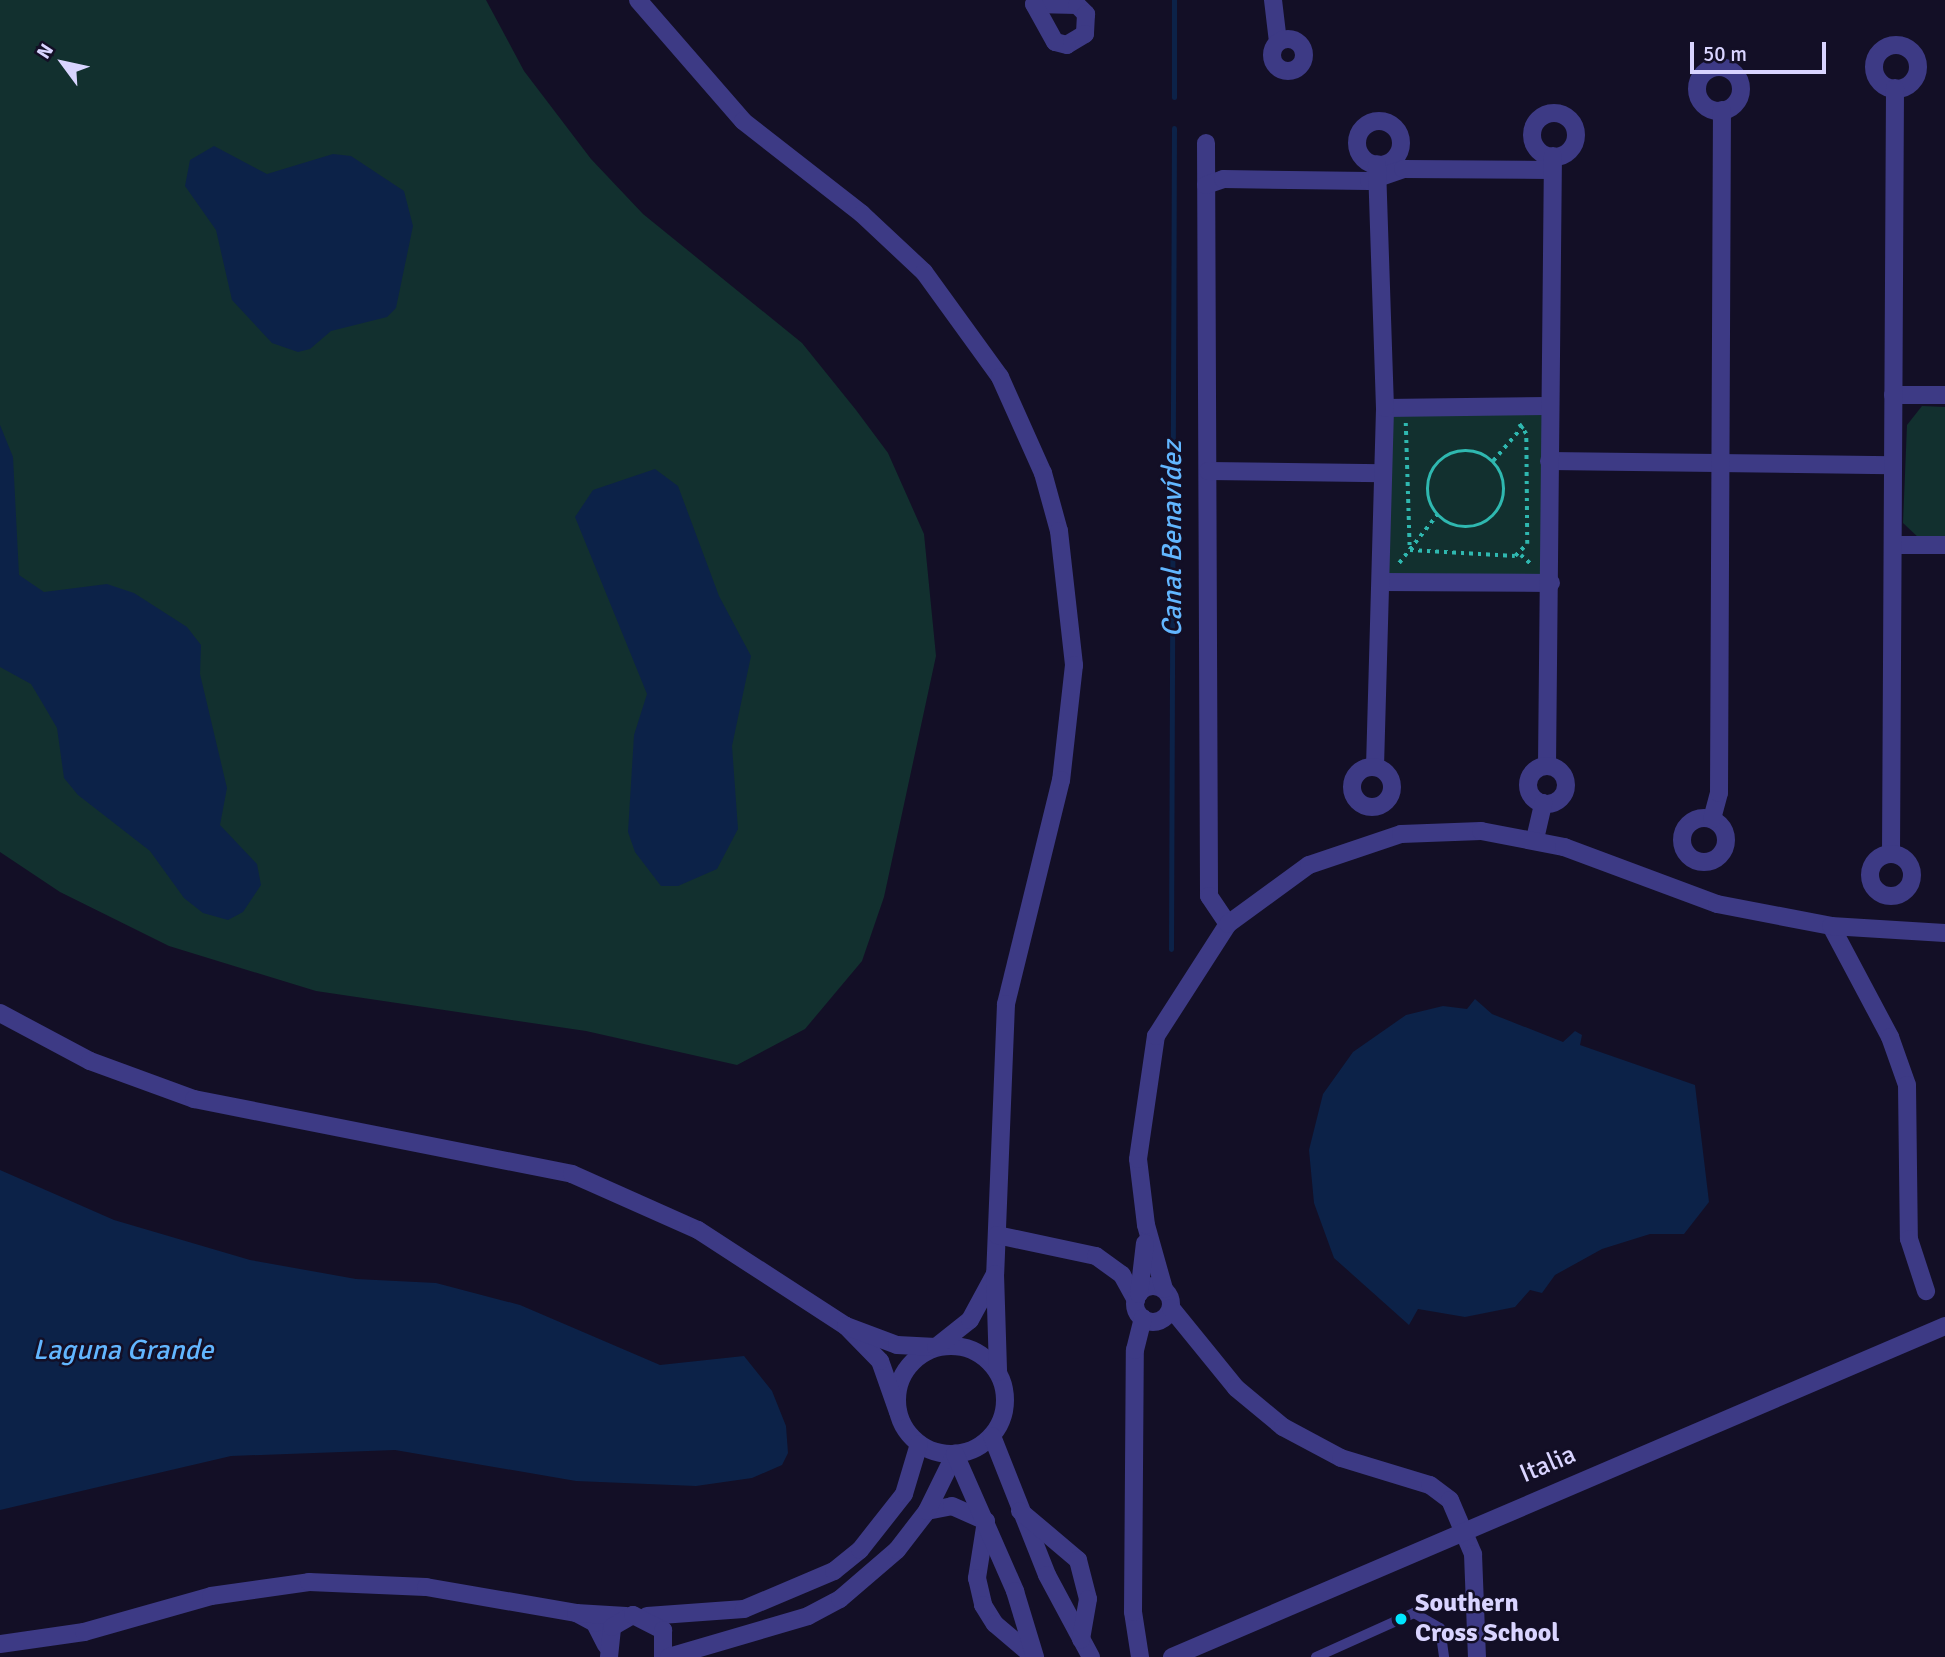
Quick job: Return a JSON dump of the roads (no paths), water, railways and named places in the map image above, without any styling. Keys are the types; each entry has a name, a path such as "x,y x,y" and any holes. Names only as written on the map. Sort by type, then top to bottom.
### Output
{"street":[{"path":"638,0 743,121 862,214 924,272 1000,377 1043,473 1072,605 1074,665 1061,780 1006,1004 995,1274 998,1372 1006,1405 992,1436 955,1454 927,1511 887,1559 840,1599 808,1616 666,1657 663,1630 647,1616"},
{"path":"1273,0 1278,42"},
{"path":"1891,854 1895,89"},
{"path":"1712,819 1719,793 1722,110"},
{"path":"1206,143 1209,896 1228,924"},
{"path":"1206,185 1223,179 1551,163 1547,406 1551,583 1547,766"},
{"path":"1375,767 1385,408 1379,172"},
{"path":"1893,395 1945,395"},
{"path":"1385,408 1547,406"},
{"path":"1549,461 1892,465"},
{"path":"1208,471 1383,473"},
{"path":"1894,545 1945,545"},
{"path":"1382,582 1551,583"},
{"path":"1547,766 1559,769 1566,785 1558,801 1543,803 1530,794 1528,781 1547,766"},
{"path":"1535,839 1543,803"},
{"path":"1476,1657 1476,1569 1464,1529 1450,1500 1430,1485 1340,1458 1283,1427 1236,1388 1171,1308 1164,1289 1146,1225 1138,1131 1156,1036 1228,924 1309,865 1367,842 1444,830 1535,839 1697,899 1831,926 1945,933"},
{"path":"1831,926 1903,1073 1912,1112 1909,1239 1926,1291"},
{"path":"0,1013 90,1061 194,1099 572,1174 698,1230 846,1326 897,1345 972,1349 998,1372"},
{"path":"1137,1297 1146,1225"},
{"path":"997,1236 1096,1256 1122,1275 1137,1297 1143,1318 1135,1364 1133,1612 1140,1657"},
{"path":"898,1412 905,1372 970,1320 995,1274"},
{"path":"1137,1297 1147,1287 1164,1289"},
{"path":"1143,1318 1160,1321 1171,1308"},
{"path":"846,1326 880,1361 898,1412 919,1444 955,1454 986,1521 1035,1657"},
{"name":"Italia","path":"1172,1657 1464,1529 1945,1326"},
{"path":"992,1436 1018,1509 1091,1657"},
{"path":"0,1644 84,1632 211,1595 309,1581 426,1587 576,1613 647,1616 744,1609 834,1571 860,1550 904,1494 919,1444"},
{"path":"927,1511 952,1506 986,1521"},
{"path":"1018,1509 1078,1560 1088,1599 1082,1639"},
{"path":"986,1521 977,1578 983,1605 995,1624 1035,1657"},
{"path":"576,1613 595,1623 608,1654"},
{"path":"608,1654 612,1627 626,1616"}],"lane":[{"path":"1316,1657 1414,1613 1440,1628 1444,1657"}],"water":[{"path":"214,146 267,174 333,154 351,156 404,191 413,226 396,308 387,317 331,331 310,349 298,352 272,343 232,300 216,230 185,186 190,160"},
{"path":"0,425 13,457 19,575 44,592 107,584 134,593 187,627 201,645 200,674 227,788 220,825 257,864 261,885 243,912 228,920 203,913 184,898 150,851 78,795 64,778 57,728 31,684 0,667"},
{"path":"655,469 678,486 719,596 751,656 732,746 738,829 717,869 678,886 661,886 635,852 628,832 634,735 647,694 575,517 593,490"},
{"path":"1475,999 1492,1014 1563,1042 1575,1031 1582,1035 1580,1045 1695,1085 1709,1202 1684,1234 1650,1234 1602,1249 1555,1275 1542,1293 1530,1290 1515,1307 1465,1317 1418,1309 1409,1325 1334,1258 1314,1203 1309,1150 1323,1094 1353,1052 1406,1015 1443,1006 1467,1009"},
{"name":"Laguna Grande","path":"0,1170 114,1220 250,1260 356,1279 436,1283 520,1305 660,1365 744,1356 772,1391 786,1426 788,1453 782,1465 752,1478 696,1486 576,1481 395,1450 231,1456 0,1510"}],"waterway":[{"name":"Canal Benavídez","path":"1174,0 1174,97"},
{"name":"Canal Benavídez","path":"1171,949 1174,128"}],"place":[{"name":"Southern Cross School","path":"1401,1619"}]}
